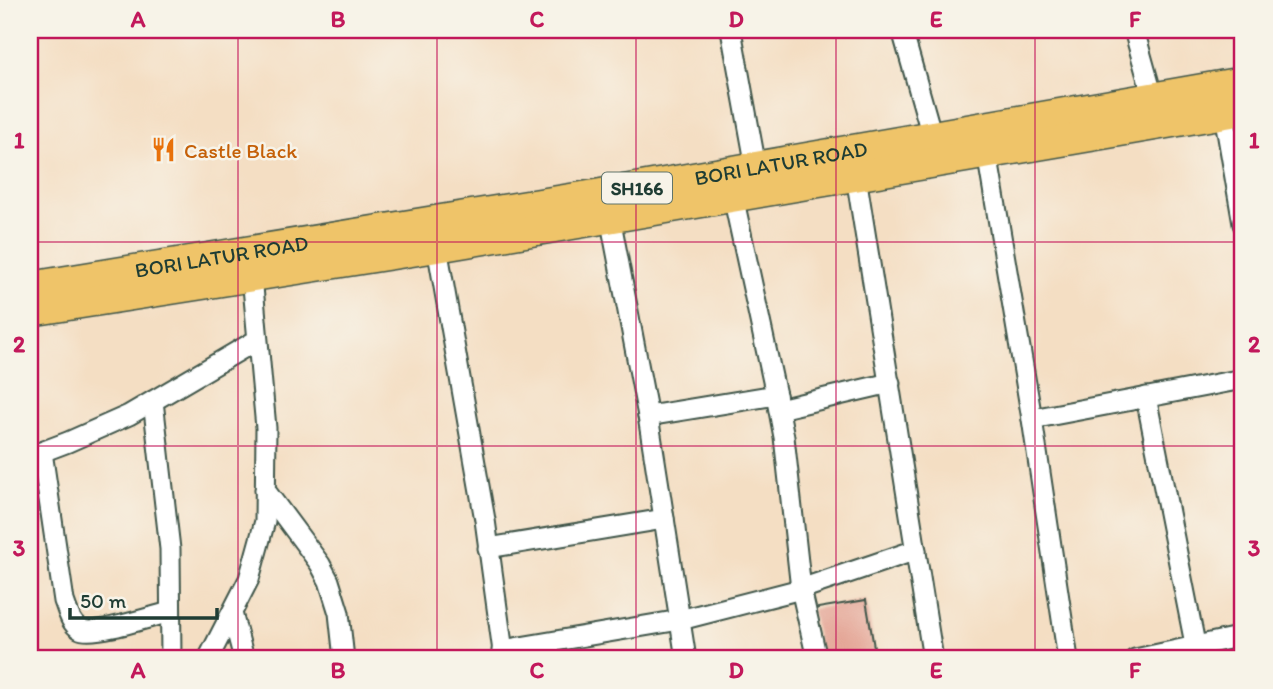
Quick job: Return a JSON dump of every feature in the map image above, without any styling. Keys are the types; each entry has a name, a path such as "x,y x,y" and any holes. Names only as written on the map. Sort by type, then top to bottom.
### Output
{"main road":[{"name":"BORI LATUR ROAD","path":"30,287 595,195 1243,82"},
{"name":"BORI LATUR ROAD","path":"30,311 437,247 1233,112"}],"street":[{"path":"731,30 756,167"},
{"path":"902,30 932,136"},
{"path":"1133,30 1153,98"},
{"path":"1233,112 1243,225"},
{"path":"987,153 1032,419 1068,659"},
{"path":"856,176 933,659"},
{"path":"733,196 778,402 801,589 817,659"},
{"path":"610,217 648,416 686,659"},
{"path":"437,247 488,548 503,655 680,620 801,589 916,550"},
{"path":"208,659 249,579 265,521 266,428 252,276"},
{"path":"170,612 100,630 83,631 76,627 69,617 64,601 36,454 129,415 257,340"},
{"path":"1032,419 1243,379"},
{"path":"648,416 778,402 890,383"},
{"path":"1146,397 1196,653"},
{"path":"153,401 170,549 171,659"},
{"path":"265,490 320,564 328,581 339,613 344,659"},
{"path":"488,548 664,520"},
{"path":"232,613 244,659"},
{"path":"1135,659 1196,653 1243,636"}],"building":[{"path":"866,600 876,659 820,659 812,609"}],"place":[{"name":"Castle Black","path":"164,150"}]}
